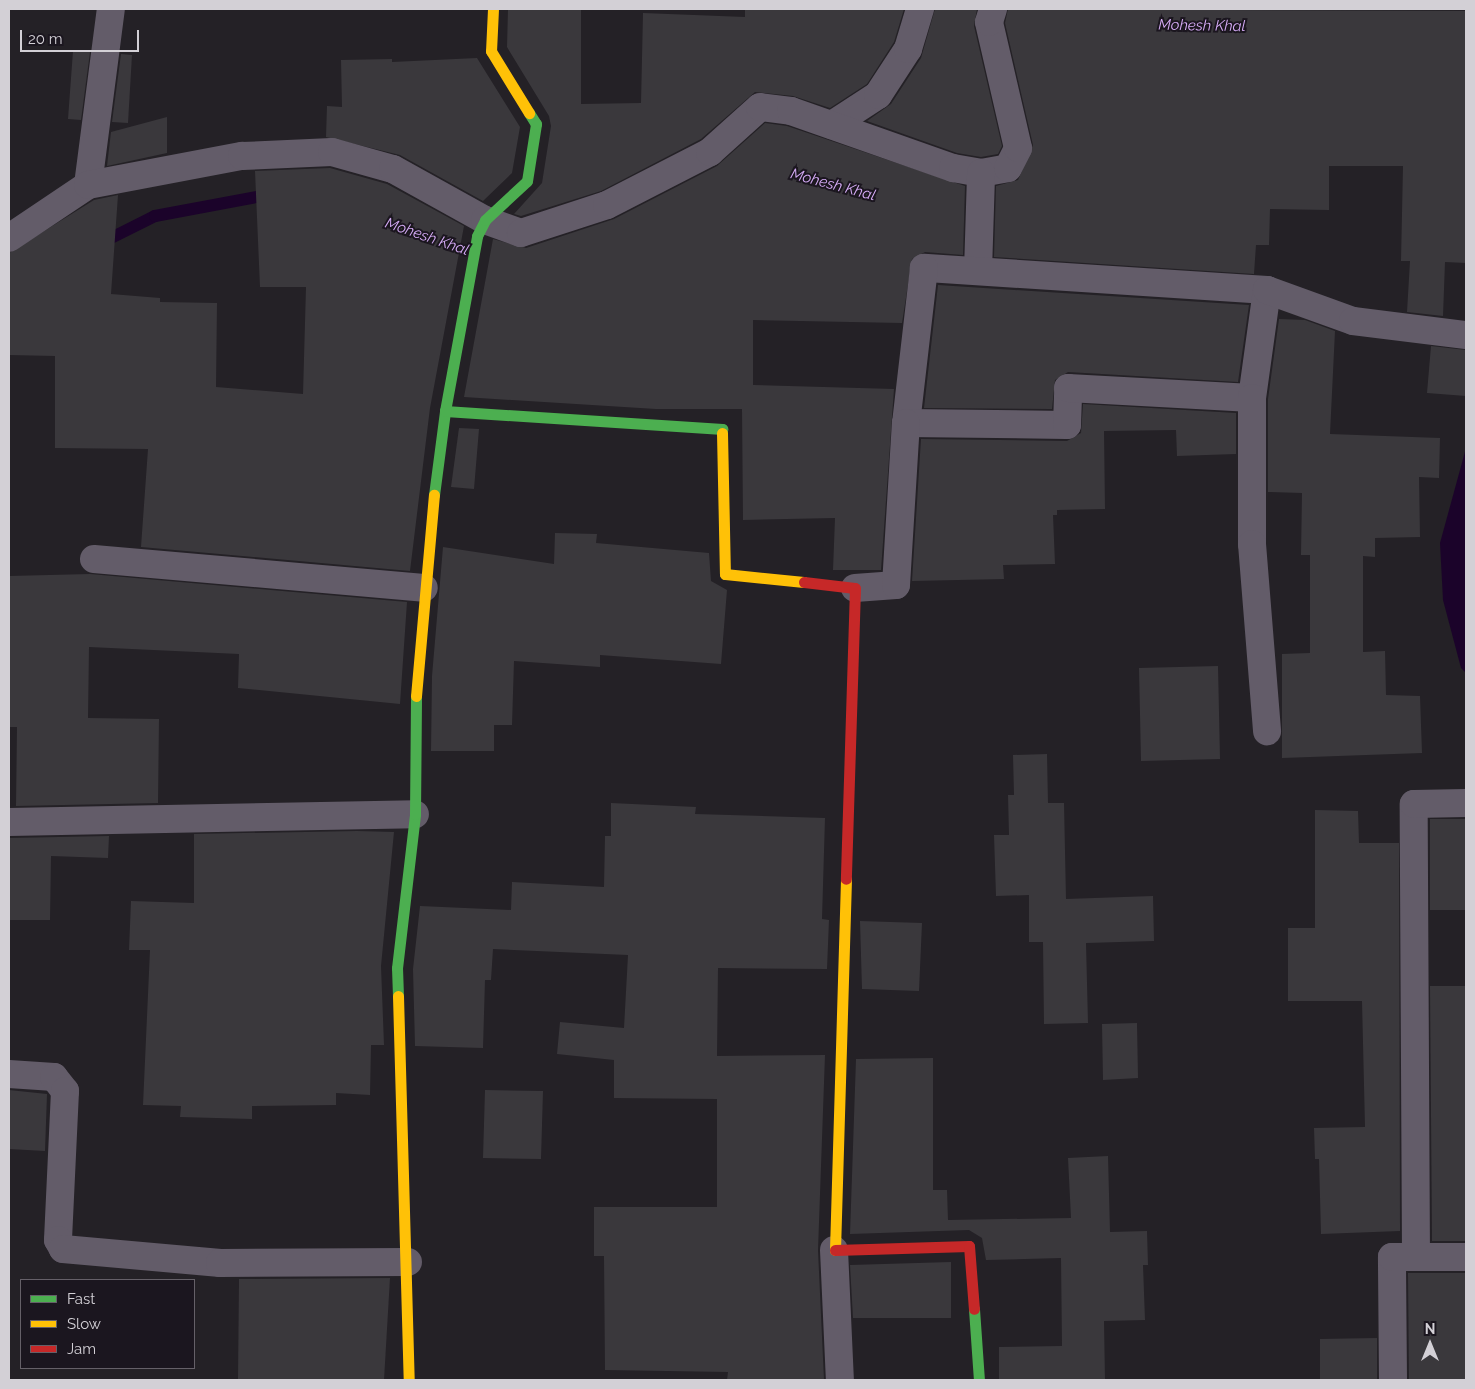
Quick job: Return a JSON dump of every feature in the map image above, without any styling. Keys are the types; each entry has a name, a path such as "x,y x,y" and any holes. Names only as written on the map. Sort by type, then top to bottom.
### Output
{"street":[{"path":"88,185 111,9"},
{"path":"409,1380 408,1262 397,968 415,814 416,675 424,588 445,411 477,236 485,220 527,181 536,124 492,51 493,9"},
{"path":"832,125 878,96 908,49 920,9"},
{"path":"9,238 88,185 242,156 332,152 393,169 485,220 521,233 607,205 710,152 760,107 791,111 953,168 982,173 1008,168 1018,148 990,22 993,9"},
{"path":"978,271 982,173"},
{"path":"445,411 722,429 725,574 855,588 896,584 906,423 924,268 1267,290 1353,321 1466,335"},
{"path":"1267,290 1252,398 1252,544 1267,731"},
{"path":"906,423 1067,425 1068,388 1252,398"},
{"path":"94,559 424,588"},
{"path":"840,1380 834,1250 855,588"},
{"path":"1416,1257 1414,804 1466,803"},
{"path":"9,822 415,814"},
{"path":"9,1074 54,1077 62,1082 65,1091 58,1240 63,1249 220,1263 408,1262"},
{"path":"834,1250 969,1246 979,1380"},
{"path":"1393,1380 1392,1257 1466,1257"}],"shaded area":[{"path":"1466,448 1466,673 1461,668 1443,600 1440,543"}],"building":[{"path":"508,9 581,9 581,104 641,103 643,13 745,17 745,9 904,9 894,42 867,84 830,108 793,96 755,92 701,139 601,191 521,216 514,214 542,183 551,126 549,116 507,47"},
{"path":"935,9 977,9 974,26 1002,146 998,154 981,157 957,153 867,121 891,104 921,58"},
{"path":"1008,9 1466,11 1466,263 1445,262 1443,316 1407,312 1410,261 1401,261 1403,166 1329,166 1329,210 1270,209 1269,245 1256,245 1254,274 994,257 996,186 1018,180 1033,145 1005,23"},
{"path":"73,51 90,52 81,120 68,119"},
{"path":"121,54 132,55 128,123 112,122"},
{"path":"477,58 520,127 512,173 483,201 400,155 326,137 327,106 342,107 341,60 392,59 392,62"},
{"path":"167,117 167,153 107,166 111,132"},
{"path":"765,123 787,126 965,186 963,255 925,252 912,259 902,323 753,320 753,385 894,389 881,570 833,570 835,518 743,520 742,409 656,409 464,397 493,239 526,248 614,219 717,166"},
{"path":"330,168 387,184 464,226 430,408 410,571 141,547 148,449 55,448 55,356 9,355 9,253 94,200 118,195 111,294 160,298 160,302 217,303 216,387 303,394 306,287 260,287 255,171"},
{"path":"938,285 1249,305 1238,382 1068,372 1055,380 1052,409 924,408"},
{"path":"1279,319 1305,320 1335,331 1330,434 1440,438 1439,478 1419,477 1420,537 1375,538 1375,557 1363,556 1363,652 1385,651 1386,695 1420,696 1422,753 1282,758 1282,654 1310,653 1310,555 1301,555 1302,493 1268,492 1268,399"},
{"path":"1431,346 1466,350 1466,396 1427,393"},
{"path":"1083,404 1236,413 1236,454 1177,456 1176,430 1104,431 1105,509 1057,510 1057,515 1053,515 1055,564 1003,565 1004,579 912,581 921,439 1067,441 1081,433"},
{"path":"459,428 479,429 474,489 451,487"},
{"path":"555,533 597,534 596,543 709,553 711,581 727,590 721,664 600,655 600,667 514,661 512,725 494,725 494,751 431,751 432,676 443,547 554,564"},
{"path":"90,574 407,602 400,704 238,688 239,654 89,647 88,718 159,719 158,803 16,806 17,727 9,727 9,576"},
{"path":"1218,666 1220,759 1141,761 1139,668"},
{"path":"1047,754 1048,803 1064,803 1066,899 1153,896 1154,941 1086,943 1088,1023 1044,1024 1043,942 1029,942 1029,895 996,896 994,835 1009,835 1008,795 1014,795 1013,755"},
{"path":"611,803 696,807 695,814 825,818 822,919 829,920 827,969 718,968 717,1056 825,1055 818,1250 824,1380 727,1380 728,1372 605,1370 604,1256 594,1256 594,1207 717,1207 717,1099 614,1098 614,1060 557,1054 560,1022 624,1028 628,955 493,949 491,980 485,980 483,1048 415,1046 413,969 420,906 511,910 512,882 604,887 605,836 611,836"},
{"path":"1315,810 1358,811 1359,843 1399,843 1400,1231 1321,1234 1319,1159 1315,1159 1314,1128 1365,1127 1362,1001 1288,1001 1288,928 1315,928"},
{"path":"1430,819 1466,819 1466,910 1430,910"},
{"path":"394,832 381,966 384,1045 371,1045 370,1095 336,1093 336,1105 252,1106 252,1119 180,1117 181,1106 143,1105 150,950 129,950 131,901 194,903 194,834"},
{"path":"109,836 108,858 51,856 50,920 9,920 9,838"},
{"path":"860,921 922,923 919,991 862,989"},
{"path":"1430,986 1466,986 1466,1241 1432,1241"},
{"path":"1137,1023 1138,1078 1103,1080 1102,1024"},
{"path":"933,1058 933,1190 947,1190 948,1220 1071,1218 1068,1158 1108,1156 1110,1232 1147,1231 1148,1265 1143,1265 1145,1320 1104,1321 1105,1380 999,1380 999,1347 1062,1346 1061,1258 986,1260 982,1238 969,1230 850,1234 856,1059"},
{"path":"9,1090 47,1094 45,1151 9,1149"},
{"path":"485,1090 543,1091 541,1159 483,1158"},
{"path":"951,1262 951,1318 853,1318 850,1265"},
{"path":"1408,1273 1466,1273 1466,1380 1409,1380"},
{"path":"390,1278 384,1380 238,1380 239,1279"},
{"path":"1377,1338 1377,1380 1320,1380 1320,1339"}],"waterway":[{"name":"Mohesh Khal","path":"101,243 155,216 272,194"}],"traffic: fast":[{"path":"434,495 445,411 477,236 485,220 527,181 536,124 529,113"},
{"path":"445,411 722,429 722,433"},
{"path":"398,996 397,968 415,814 416,696"},
{"path":"974,1309 979,1380"}],"traffic: slow":[{"path":"493,9 491,51 529,113"},
{"path":"722,433 725,574 804,582"},
{"path":"416,696 434,495"},
{"path":"835,1250 846,879"},
{"path":"398,996 409,1380"}],"traffic: jam":[{"path":"804,582 855,588 846,879"},
{"path":"835,1250 969,1246 974,1309"}]}
